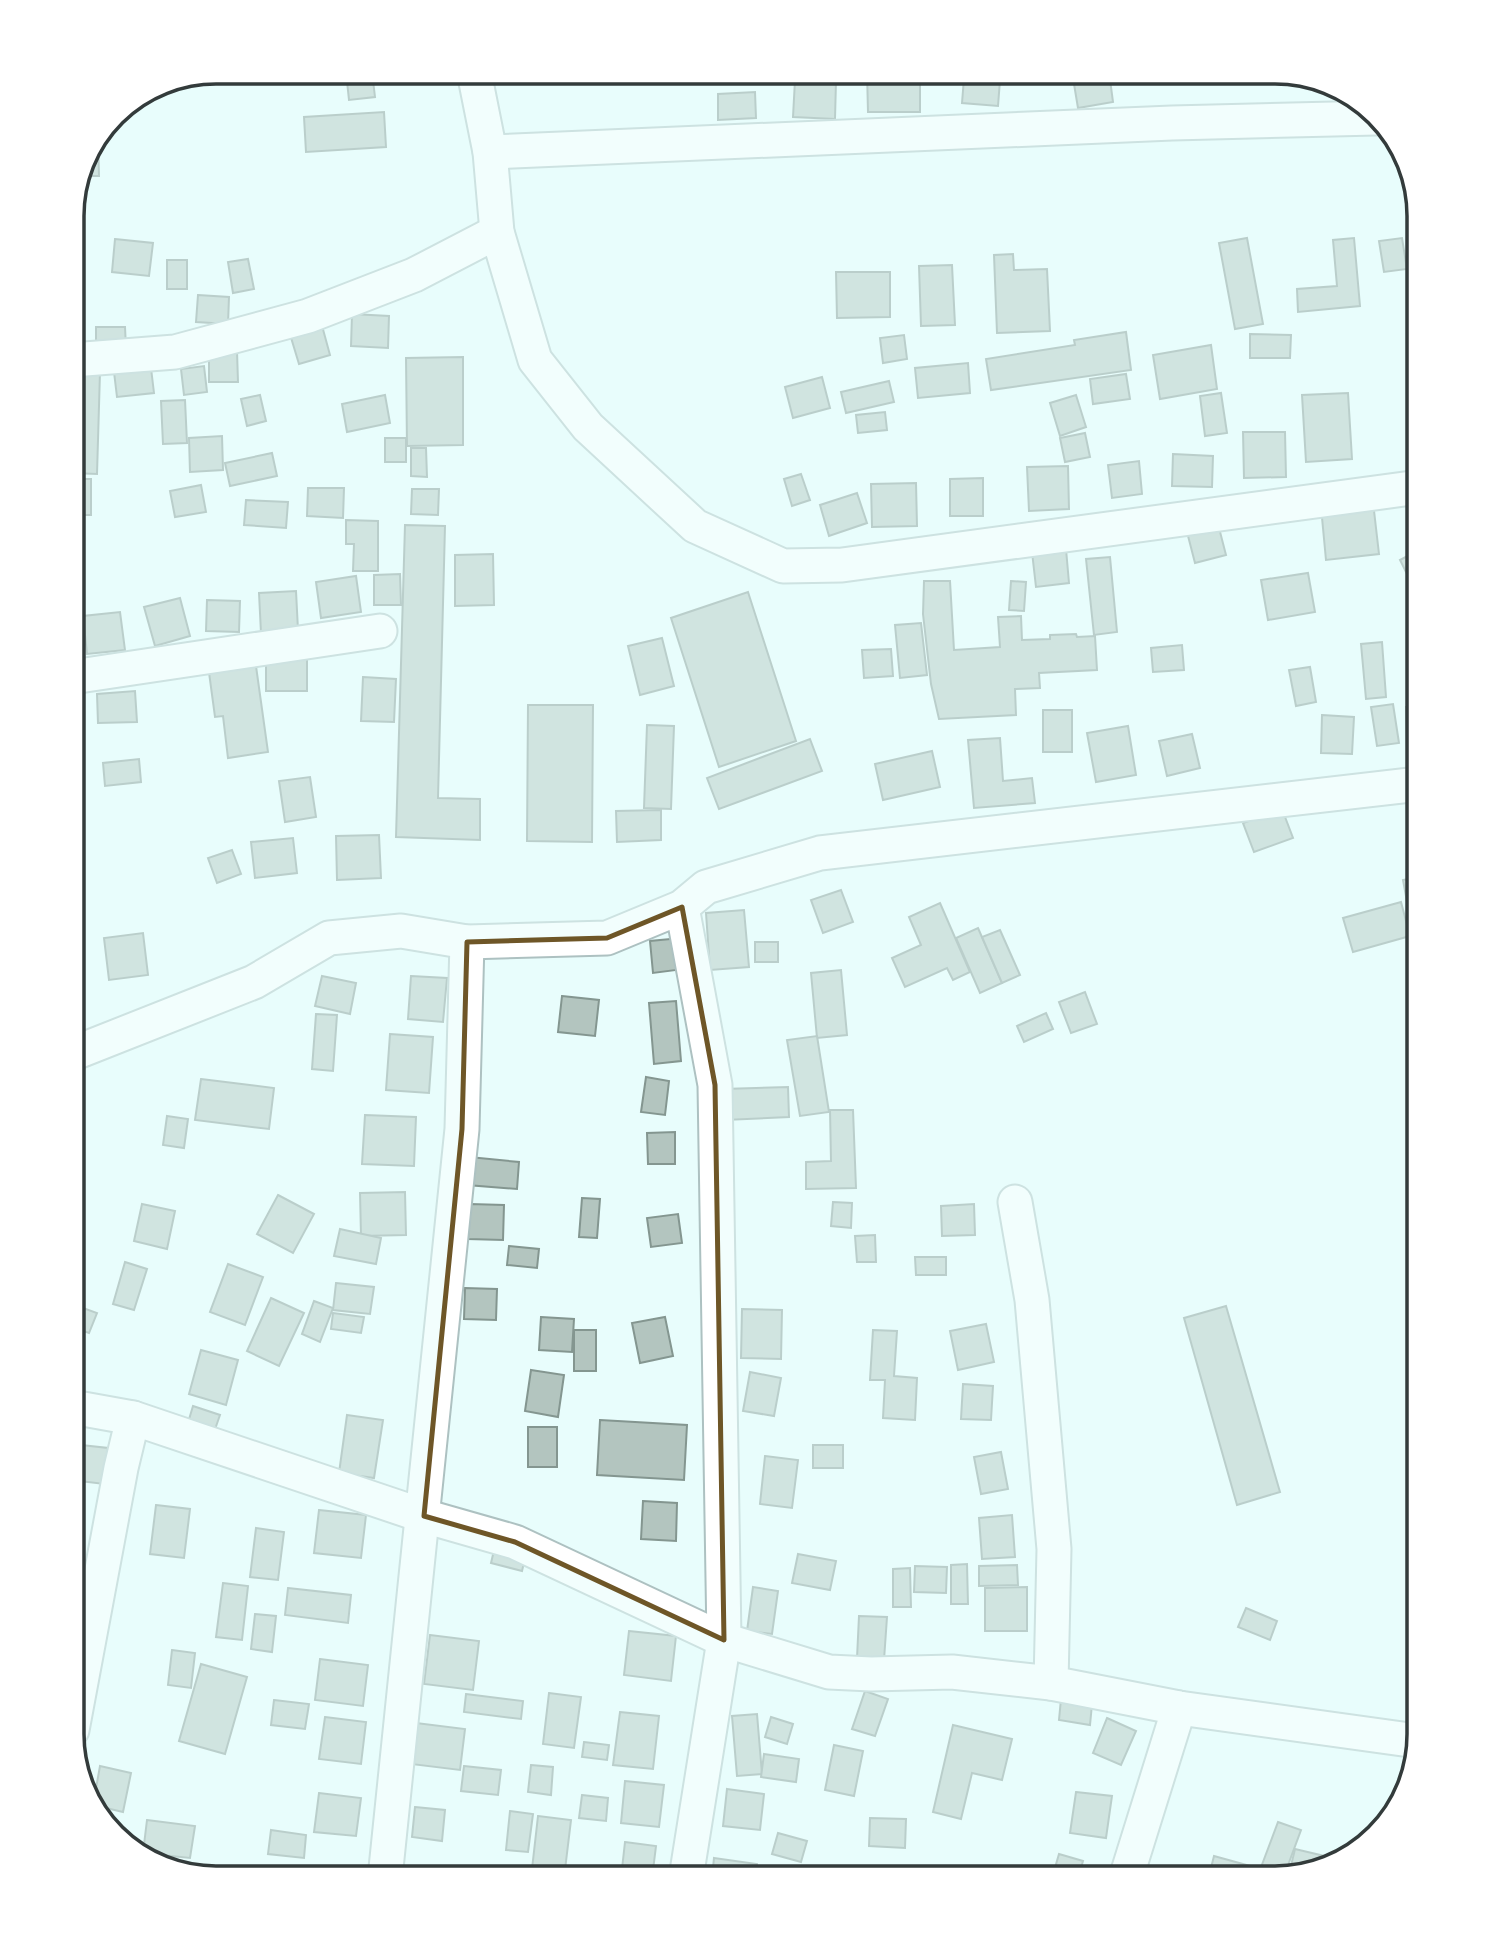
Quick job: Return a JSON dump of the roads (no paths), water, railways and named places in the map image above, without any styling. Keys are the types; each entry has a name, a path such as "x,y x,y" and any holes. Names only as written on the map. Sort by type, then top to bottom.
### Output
{"street":[{"path":"476,84 490,152 497,232 535,360 588,427 695,526 783,566 842,565 1407,489"},
{"path":"490,152 1158,123 1363,118"},
{"path":"84,359 175,352 308,316 414,275 497,232"},
{"path":"84,675 380,631"},
{"path":"84,1049 254,982 329,938 401,930 467,942 607,937 682,907 706,887 820,853 1407,784"},
{"path":"682,907 715,1085 724,1640 688,1866"},
{"path":"386,1866 462,1129 467,942"},
{"path":"1014,1202 1032,1300 1054,1549 1051,1684"},
{"path":"84,1409 133,1418 424,1517 514,1542 724,1640 829,1672 952,1672 1051,1684 1180,1708 1407,1739"},
{"path":"84,1666 133,1418"},
{"path":"1130,1866 1180,1708"}]}
